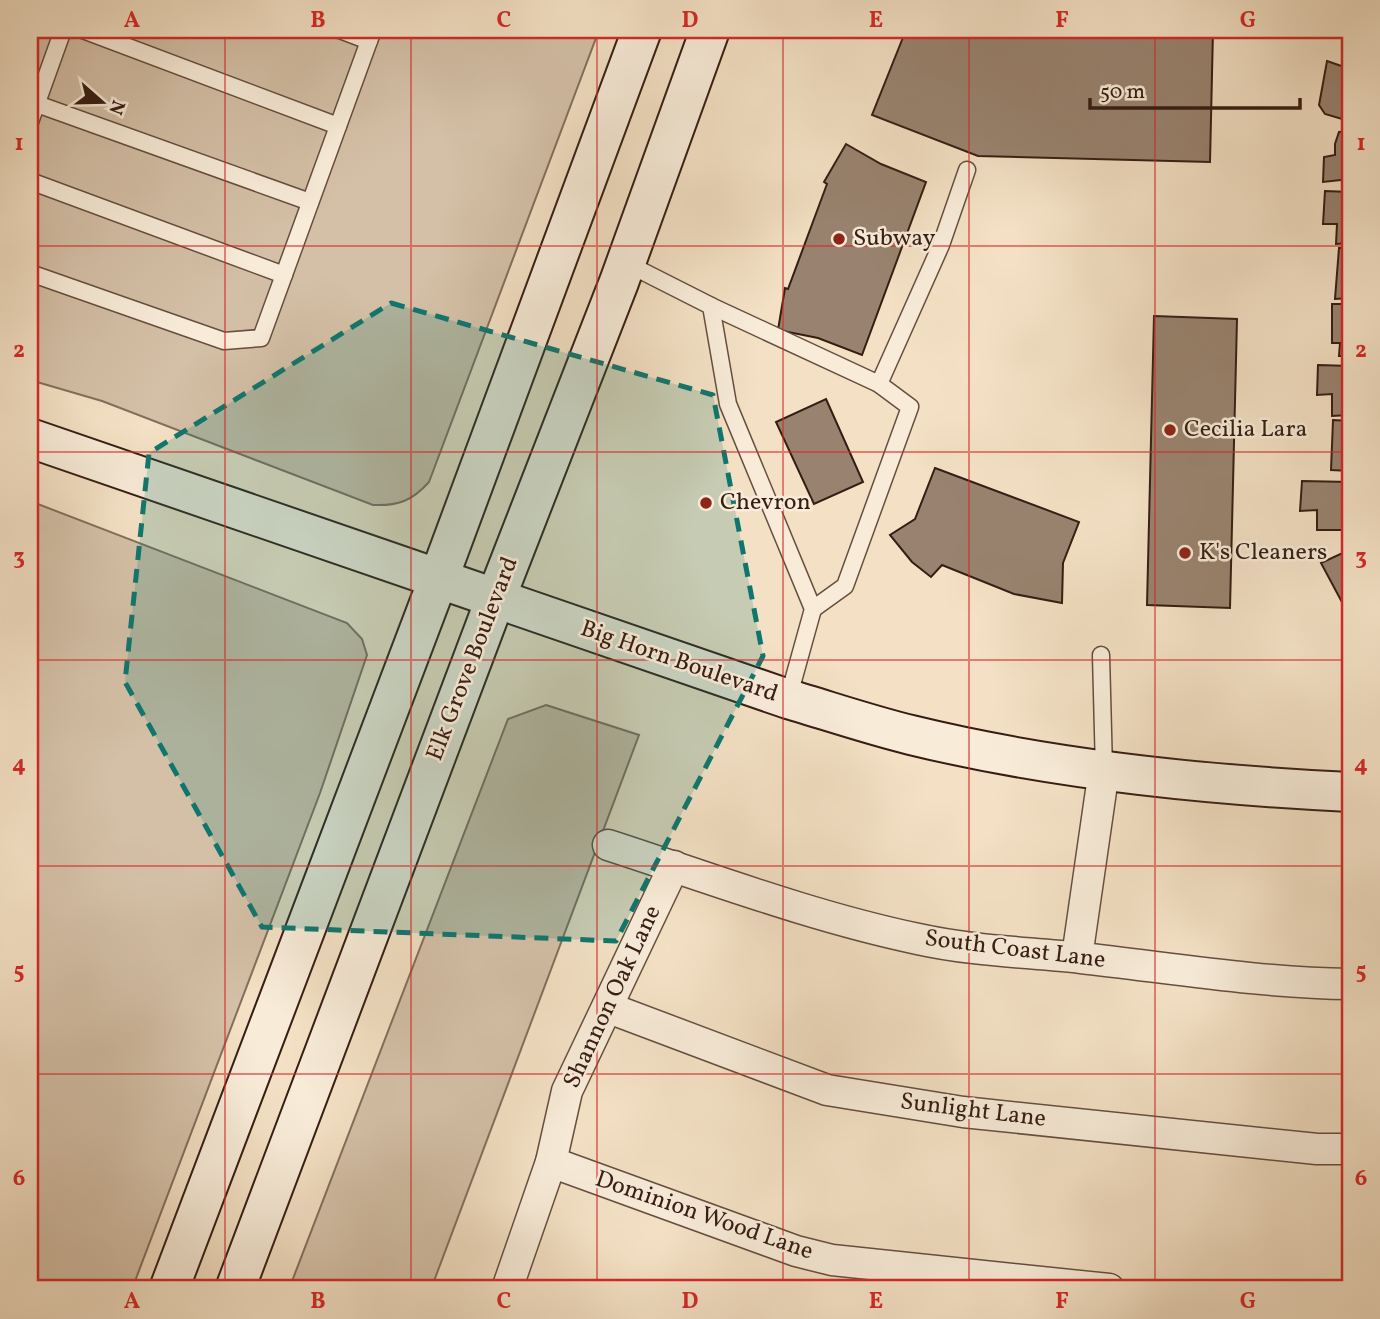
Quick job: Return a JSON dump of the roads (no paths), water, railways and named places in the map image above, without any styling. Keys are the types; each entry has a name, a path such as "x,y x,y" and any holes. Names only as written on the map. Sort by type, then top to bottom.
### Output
{"main road":[{"path":"169,1289 438,580 642,30"},
{"name":"Elk Grove Boulevard","path":"235,1289 495,600 626,263 710,30"},
{"name":"Big Horn Boulevard","path":"30,439 788,699 911,735 1104,770 1264,788 1350,792"}],"street":[{"path":"1077,957 1104,770"},
{"name":"South Coast Lane","path":"608,845 835,917 918,939 997,953 1077,957 1284,983 1350,984"},
{"name":"Shannon Oak Lane","path":"507,1289 551,1162 567,1091 609,1008 674,866"},
{"name":"Sunlight Lane","path":"609,1008 827,1090 963,1112 1317,1149 1350,1149"},
{"name":"Dominion Wood Lane","path":"551,1162 796,1251 832,1260 1110,1289"}],"lane":[{"path":"30,122 63,30"},
{"path":"83,30 338,126"},
{"path":"30,273 224,341 261,338 371,35 340,30"},
{"path":"37,104 310,202"},
{"path":"879,384 941,245 967,170"},
{"path":"30,181 284,275"},
{"path":"626,263 711,306 879,384 910,407 845,586 813,609"},
{"path":"711,306 728,404 813,609 788,699"},
{"path":"1101,655 1104,770"}],"place":[{"name":"Subway","path":"839,239"},
{"name":"Cecilia Lara","path":"1170,430"},
{"name":"Chevron","path":"706,503"},
{"name":"K's Cleaners","path":"1185,553"}]}
